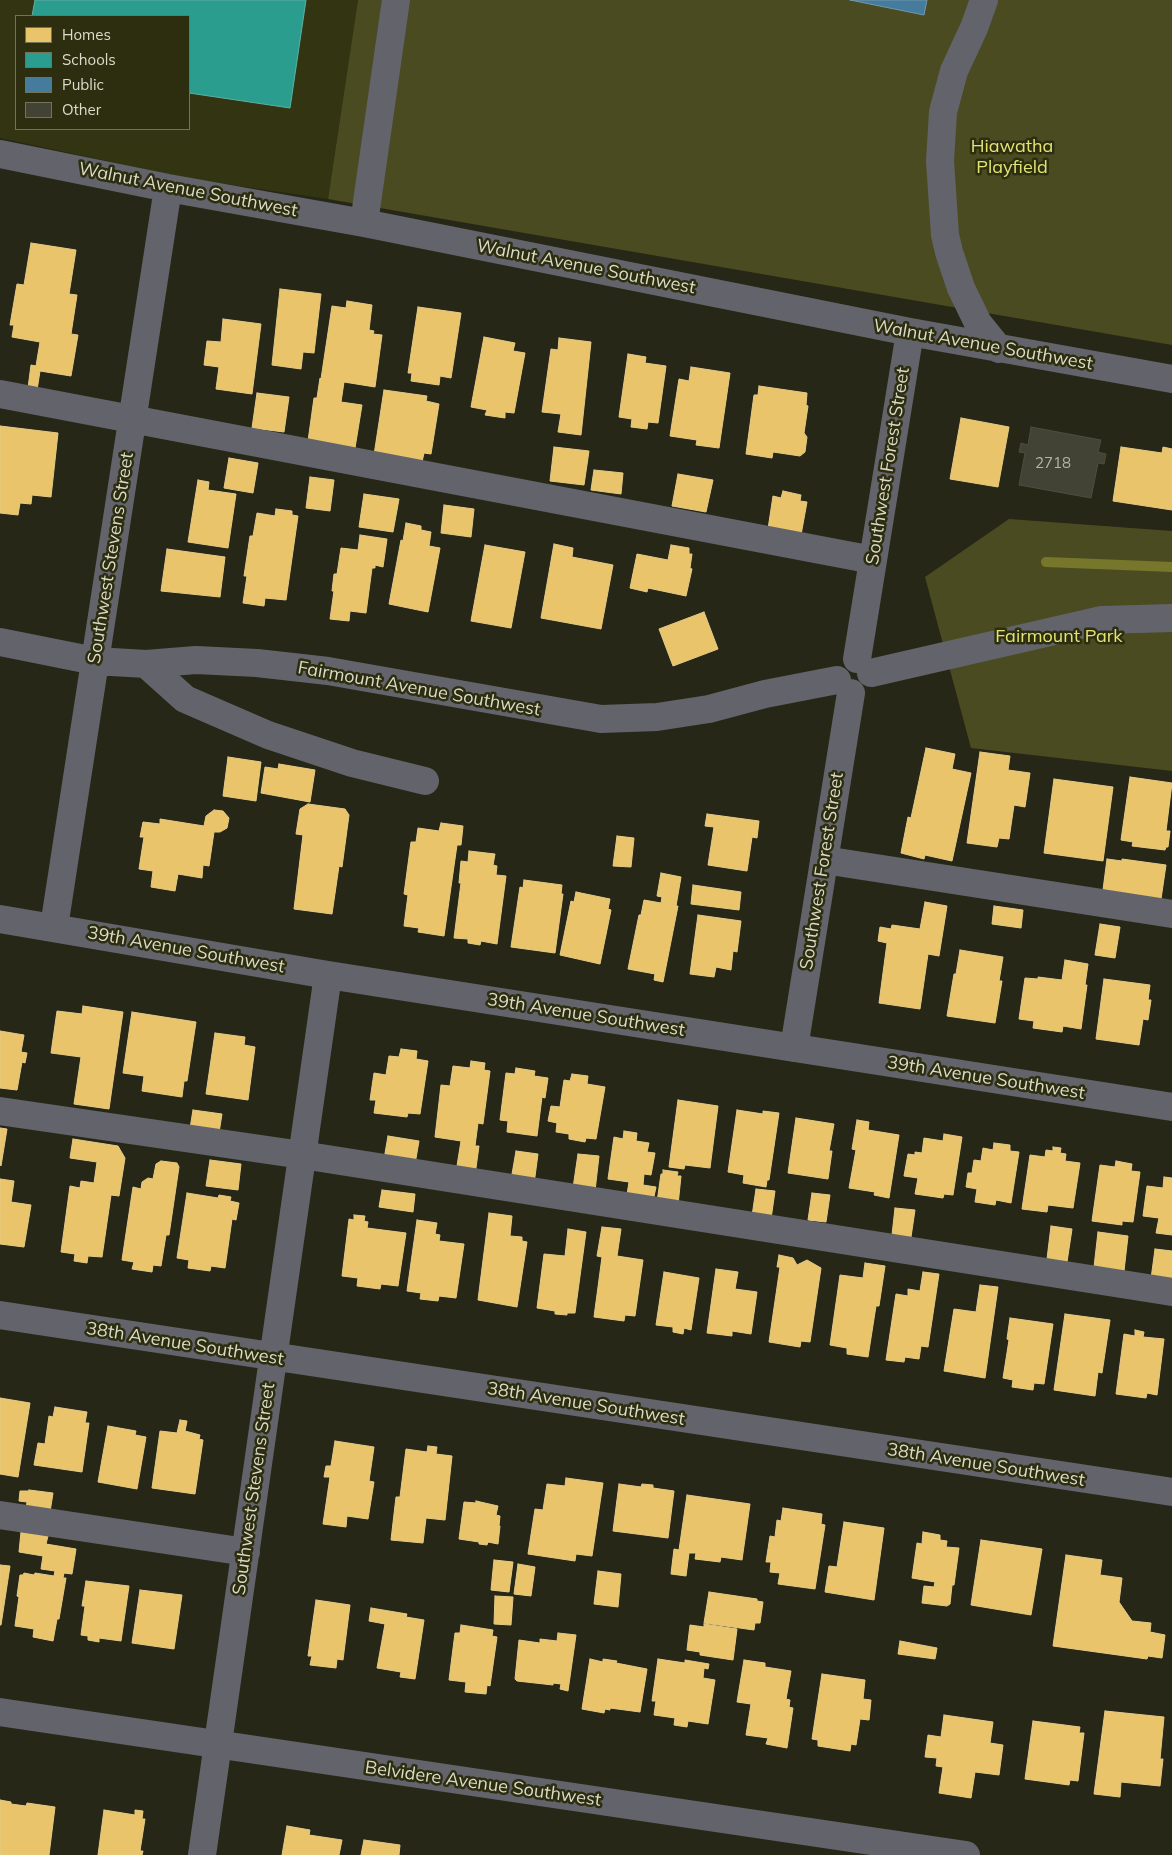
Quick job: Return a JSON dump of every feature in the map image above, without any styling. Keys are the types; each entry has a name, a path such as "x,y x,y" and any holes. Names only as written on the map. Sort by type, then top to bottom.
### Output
{"street":[{"path":"364,222 396,0"},
{"path":"984,0 974,28 954,71 943,112 940,161 944,226 949,252 961,288 978,324 999,348"},
{"name":"Walnut Avenue Southwest","path":"0,154 168,188 364,222 910,332 1172,379"},
{"name":"Southwest Stevens Street","path":"54,927 168,188"},
{"name":"Southwest Forest Street","path":"864,666 873,560 910,332"},
{"path":"0,394 873,560"},
{"path":"844,687 857,694 868,687 871,682 864,666 1102,620 1172,618"},
{"name":"Fairmount Avenue Southwest","path":"0,642 95,661 146,664 196,660 257,663 328,671 601,719 657,717 709,709 765,694 844,687"},
{"path":"146,664 185,699 268,735 352,762 425,781"},
{"name":"Southwest Forest Street","path":"794,1048 824,860 844,687"},
{"path":"824,860 1172,914"},
{"name":"39th Avenue Southwest","path":"0,919 328,975 1172,1107"},
{"name":"Southwest Stevens Street","path":"202,1855 328,975"},
{"path":"0,1111 302,1155 1172,1292"},
{"name":"38th Avenue Southwest","path":"0,1315 274,1358 1172,1492"},
{"path":"0,1515 246,1552"},
{"name":"Belvidere Avenue Southwest","path":"0,1712 966,1855"}],"shaded area":[{"path":"0,0 358,0 328,199 191,179 0,138"}],"green space":[{"name":"Hiawatha Playfield","path":"358,0 1172,0 1172,345 328,199"},
{"name":"Fairmount Park","path":"1009,519 1172,531 1172,771 971,748 925,577"}],"building: Homes":[{"path":"31,243 76,250 69,294 77,295 71,334 78,335 71,376 40,371 37,390 28,388 31,365 36,366 40,342 12,337 14,325 10,325 17,284 24,285"},
{"path":"280,289 321,294 314,353 303,352 301,369 272,365"},
{"path":"347,301 372,305 369,330 374,331 373,334 382,335 375,387 344,382 341,402 362,405 355,448 308,441 314,398 317,398 321,379 332,306 346,308"},
{"path":"418,307 461,313 451,378 440,376 439,385 411,381 412,373 408,373"},
{"path":"223,319 261,324 252,394 216,389 219,367 204,365 207,341 221,342"},
{"path":"484,337 515,343 513,351 525,353 514,413 505,412 505,418 485,415 487,410 471,407"},
{"path":"559,338 591,342 581,435 558,432 561,414 542,412 551,349 558,350"},
{"path":"628,354 646,357 645,363 666,366 658,423 648,422 647,429 631,427 632,419 619,417"},
{"path":"691,367 730,373 719,448 696,445 697,440 670,436 679,379 689,381"},
{"path":"759,386 807,393 806,405 808,406 804,433 807,437 805,452 800,456 773,452 772,458 746,454 754,395 758,395"},
{"path":"384,390 427,396 426,401 439,404 431,454 424,453 422,462 374,455"},
{"path":"257,393 289,397 284,432 252,428"},
{"path":"961,418 1009,427 998,487 950,479"},
{"path":"0,426 58,433 51,497 32,495 31,504 20,503 18,515 0,513"},
{"path":"554,447 589,451 584,485 550,481"},
{"path":"1121,447 1162,453 1163,447 1172,449 1172,510 1113,501"},
{"path":"229,458 258,463 253,493 224,488"},
{"path":"594,470 623,473 621,494 591,490"},
{"path":"678,474 713,480 706,512 672,506"},
{"path":"310,477 334,480 330,511 306,508"},
{"path":"198,480 209,482 208,490 236,494 228,548 188,542"},
{"path":"783,491 801,495 800,501 807,502 801,535 768,529 773,496 781,498"},
{"path":"364,494 399,499 393,532 359,527"},
{"path":"444,505 474,509 471,537 441,533"},
{"path":"276,509 292,511 292,515 298,516 286,600 265,598 264,606 243,603 247,576 244,576 250,536 253,536 257,513 275,516"},
{"path":"406,523 421,526 421,530 431,532 429,546 440,548 428,612 389,604"},
{"path":"360,535 387,539 383,567 375,565 375,568 372,568 366,613 350,611 349,621 330,619 334,591 332,591 334,574 337,574 341,548 358,550"},
{"path":"554,544 573,548 572,557 613,565 601,629 541,618"},
{"path":"485,545 525,552 511,628 471,621"},
{"path":"671,545 689,548 689,554 692,554 690,568 692,569 686,596 648,588 647,592 630,588 637,554 668,560"},
{"path":"167,549 225,557 220,597 161,591"},
{"path":"704,612 718,649 673,666 659,629"},
{"path":"926,748 955,754 952,769 971,773 952,861 925,855 924,859 901,853 908,817 911,818"},
{"path":"980,752 1010,756 1008,770 1030,773 1025,807 1014,805 1009,839 999,838 997,847 967,843"},
{"path":"228,757 261,762 256,801 223,796"},
{"path":"279,764 315,770 310,802 261,793 265,767 278,769"},
{"path":"1130,777 1172,783 1166,831 1170,831 1168,847 1165,850 1132,846 1133,842 1121,840"},
{"path":"1054,779 1113,787 1103,861 1044,853"},
{"path":"308,804 345,809 349,815 342,867 339,866 332,914 294,909 303,835 296,834 300,809"},
{"path":"214,810 223,811 229,818 227,828 220,832 214,832 209,866 203,865 202,878 178,874 175,891 151,887 153,871 139,869 144,837 140,837 143,822 160,824 160,819 204,826 206,816"},
{"path":"707,814 759,821 757,838 752,837 747,871 708,865 714,827 705,826"},
{"path":"441,823 463,826 461,845 457,845 444,936 418,932 419,928 404,926 408,895 404,894 411,842 416,842 418,828 439,831"},
{"path":"617,836 634,838 631,867 613,866"},
{"path":"469,851 495,854 493,865 497,866 496,875 506,876 497,944 481,941 480,945 468,943 468,939 454,938 461,883 459,883 461,861 468,862"},
{"path":"1107,859 1122,861 1122,859 1166,865 1161,899 1103,890"},
{"path":"661,873 681,877 676,906 678,906 663,982 654,980 655,974 628,969 644,900 661,903 662,897 657,896"},
{"path":"524,880 562,885 561,894 563,894 555,953 511,947 520,887 523,888"},
{"path":"693,885 741,892 739,910 691,904"},
{"path":"576,892 610,899 608,909 611,910 600,964 560,955 571,901 574,902"},
{"path":"925,902 947,906 939,956 928,954 920,1009 879,1003 887,943 878,941 880,927 891,929 892,925 920,929"},
{"path":"994,906 1023,910 1021,928 992,924"},
{"path":"698,915 741,921 737,952 733,951 731,970 716,967 714,977 690,974"},
{"path":"1100,924 1120,927 1115,958 1095,955"},
{"path":"960,950 1003,957 999,981 1002,981 995,1023 947,1016"},
{"path":"1065,960 1088,964 1081,1029 1063,1026 1062,1032 1033,1028 1034,1021 1019,1019 1025,978 1038,979 1038,977 1062,980"},
{"path":"1104,979 1150,985 1148,1000 1151,1000 1148,1020 1143,1019 1139,1045 1096,1039"},
{"path":"83,1006 123,1012 109,1109 74,1104 81,1057 51,1053 57,1011 82,1014"},
{"path":"132,1012 196,1022 187,1081 184,1081 182,1097 142,1091 144,1076 123,1073"},
{"path":"0,1031 24,1035 21,1052 27,1053 25,1063 22,1062 17,1090 0,1088"},
{"path":"215,1033 245,1037 244,1045 255,1047 248,1100 206,1094"},
{"path":"401,1049 417,1051 416,1059 428,1061 420,1114 408,1113 407,1117 374,1113 376,1100 370,1100 374,1073 386,1075 389,1056 399,1057"},
{"path":"471,1061 485,1063 484,1070 490,1071 483,1124 478,1123 475,1146 479,1146 475,1175 456,1172 461,1141 435,1137 441,1085 450,1086 453,1066 470,1068"},
{"path":"516,1068 535,1071 534,1076 548,1078 545,1098 542,1097 537,1136 507,1132 508,1121 500,1120 506,1073 515,1074"},
{"path":"572,1074 588,1076 587,1084 605,1087 596,1139 586,1138 585,1142 569,1139 569,1134 556,1132 557,1123 548,1121 551,1106 560,1107 564,1080 570,1081"},
{"path":"678,1100 718,1106 710,1168 685,1165 684,1169 669,1167"},
{"path":"193,1110 222,1114 218,1139 189,1135"},
{"path":"737,1110 763,1114 763,1111 779,1113 769,1180 767,1180 766,1187 743,1183 744,1175 728,1172"},
{"path":"796,1118 834,1124 829,1151 832,1151 828,1179 788,1173"},
{"path":"857,1120 869,1122 868,1130 899,1135 889,1198 874,1195 875,1192 849,1188 856,1150 852,1149"},
{"path":"0,1128 7,1129 1,1166 0,1165"},
{"path":"624,1131 637,1133 636,1141 649,1143 647,1152 655,1153 651,1175 644,1174 643,1185 656,1187 652,1206 626,1201 629,1182 608,1179 614,1137 623,1139"},
{"path":"944,1134 962,1137 953,1195 944,1194 943,1198 915,1194 918,1178 904,1176 908,1154 922,1153 924,1138 943,1141"},
{"path":"388,1136 419,1141 414,1170 383,1165"},
{"path":"73,1139 118,1146 125,1158 119,1196 111,1195 102,1257 88,1256 87,1263 74,1261 75,1254 61,1252 70,1186 80,1188 81,1181 94,1183 97,1162 70,1158"},
{"path":"994,1143 1010,1145 1010,1151 1019,1152 1011,1203 996,1200 995,1205 975,1202 977,1189 966,1187 968,1173 972,1173 974,1160 981,1161 983,1148 993,1150"},
{"path":"1053,1147 1061,1148 1060,1153 1066,1154 1065,1161 1080,1163 1073,1208 1048,1205 1047,1212 1022,1209 1030,1155 1045,1157 1046,1150 1053,1151"},
{"path":"516,1151 538,1154 534,1184 511,1180"},
{"path":"578,1154 599,1156 595,1191 573,1188"},
{"path":"210,1160 241,1164 238,1190 206,1186"},
{"path":"161,1161 177,1163 179,1167 169,1235 166,1235 161,1266 153,1265 152,1272 132,1269 134,1262 122,1260 133,1187 141,1189 142,1182 148,1178 153,1179 156,1164"},
{"path":"1116,1161 1132,1164 1131,1171 1140,1172 1133,1222 1122,1221 1122,1225 1092,1221 1100,1165 1115,1167"},
{"path":"663,1170 678,1172 677,1176 681,1176 678,1205 657,1202"},
{"path":"1164,1177 1172,1178 1172,1235 1156,1233 1159,1218 1143,1216 1147,1186 1163,1188"},
{"path":"0,1179 14,1181 11,1202 31,1205 24,1247 0,1244"},
{"path":"756,1189 775,1191 771,1219 752,1216"},
{"path":"382,1190 415,1194 413,1212 379,1207"},
{"path":"187,1193 218,1198 219,1195 231,1197 230,1201 239,1203 236,1220 232,1219 225,1268 211,1266 210,1271 188,1268 189,1260 177,1258"},
{"path":"812,1193 830,1195 826,1222 808,1220"},
{"path":"895,1208 915,1210 911,1237 892,1235"},
{"path":"489,1213 512,1216 510,1236 522,1237 522,1241 527,1242 517,1307 478,1300"},
{"path":"354,1215 365,1216 364,1221 368,1222 367,1228 406,1233 398,1286 381,1284 380,1289 357,1286 358,1278 342,1276 349,1219 354,1220"},
{"path":"417,1220 437,1223 435,1234 440,1235 439,1241 464,1244 456,1298 439,1296 438,1301 420,1299 421,1293 407,1291"},
{"path":"1051,1226 1072,1229 1067,1262 1047,1259"},
{"path":"602,1227 621,1229 617,1256 643,1260 635,1316 625,1315 624,1321 594,1317 602,1257 597,1256"},
{"path":"568,1229 586,1232 575,1313 567,1313 567,1315 555,1314 555,1311 537,1308 544,1254 565,1256"},
{"path":"1098,1232 1128,1236 1124,1271 1094,1267"},
{"path":"1155,1249 1172,1251 1172,1282 1151,1279"},
{"path":"779,1255 793,1258 797,1265 807,1260 821,1268 810,1342 801,1341 800,1347 769,1342 780,1267 777,1267"},
{"path":"865,1263 885,1266 879,1306 876,1306 868,1357 847,1354 847,1348 830,1345 840,1275 863,1278"},
{"path":"716,1269 738,1272 735,1289 757,1292 751,1334 732,1331 732,1336 707,1333"},
{"path":"664,1272 699,1278 691,1330 684,1328 683,1334 673,1332 673,1327 656,1325"},
{"path":"923,1272 939,1274 928,1347 921,1346 919,1359 905,1357 904,1362 886,1360 896,1294 908,1296 908,1289 920,1291"},
{"path":"980,1285 998,1287 985,1378 944,1371 954,1309 976,1312"},
{"path":"1065,1314 1110,1320 1102,1373 1098,1372 1095,1396 1054,1390"},
{"path":"1010,1318 1053,1324 1044,1384 1034,1383 1033,1390 1012,1387 1013,1380 1003,1378 1009,1340 1007,1339"},
{"path":"1135,1330 1144,1332 1143,1337 1164,1339 1157,1395 1147,1393 1146,1398 1116,1394 1124,1334 1135,1336"},
{"path":"0,1398 30,1403 18,1477 0,1474"},
{"path":"55,1407 87,1412 85,1423 89,1423 82,1472 34,1465 38,1443 45,1444 49,1416 53,1417"},
{"path":"180,1420 187,1421 185,1431 200,1435 199,1439 203,1440 195,1494 152,1488 160,1431 177,1433"},
{"path":"108,1426 136,1431 135,1435 146,1437 137,1489 98,1482"},
{"path":"335,1441 374,1447 369,1481 374,1482 368,1519 347,1516 346,1527 323,1524 330,1477 324,1477 326,1466 331,1466"},
{"path":"428,1446 437,1447 436,1454 452,1456 445,1520 426,1518 423,1543 391,1540 396,1497 400,1497 406,1449 427,1452"},
{"path":"566,1478 603,1483 592,1556 576,1554 575,1561 528,1554 535,1509 543,1510 547,1484 565,1486"},
{"path":"619,1484 641,1487 642,1484 653,1485 653,1488 674,1491 668,1538 613,1531"},
{"path":"29,1490 53,1493 50,1512 26,1509 27,1502 19,1501 20,1491"},
{"path":"687,1495 750,1504 742,1560 721,1557 720,1562 695,1559 696,1553 689,1553 686,1576 671,1574 674,1549 679,1550"},
{"path":"476,1501 498,1506 496,1515 500,1516 500,1526 498,1544 488,1542 487,1545 479,1544 479,1542 459,1539 464,1502 476,1503"},
{"path":"783,1508 822,1514 821,1524 825,1525 815,1589 778,1584 780,1573 770,1572 771,1562 766,1562 770,1536 775,1537 777,1520 781,1521"},
{"path":"844,1522 884,1528 874,1600 825,1592 829,1566 837,1567"},
{"path":"21,1532 48,1536 46,1544 76,1549 72,1574 64,1573 63,1578 66,1578 53,1641 33,1637 34,1629 15,1626 20,1575 24,1573 34,1575 35,1573 54,1576 55,1571 41,1569 43,1556 19,1552"},
{"path":"923,1532 940,1535 940,1540 947,1541 946,1547 959,1548 954,1585 952,1585 950,1604 947,1606 922,1603 924,1586 934,1587 935,1582 912,1578 917,1543 922,1544"},
{"path":"981,1540 1042,1549 1031,1615 971,1605"},
{"path":"1066,1555 1102,1560 1100,1575 1122,1578 1119,1602 1132,1621 1151,1623 1150,1632 1165,1635 1162,1658 1148,1656 1147,1659 1053,1646"},
{"path":"494,1560 513,1562 509,1592 491,1590"},
{"path":"518,1564 535,1567 531,1596 514,1594"},
{"path":"0,1565 10,1566 1,1625 0,1625"},
{"path":"598,1571 621,1574 618,1607 594,1604"},
{"path":"86,1581 129,1586 121,1641 99,1638 99,1642 88,1640 88,1636 81,1635 85,1606 82,1606"},
{"path":"140,1590 182,1595 174,1649 132,1643"},
{"path":"709,1592 757,1599 757,1601 763,1602 760,1623 755,1623 754,1630 704,1623"},
{"path":"495,1596 513,1597 511,1625 494,1624"},
{"path":"316,1600 350,1605 343,1660 337,1659 336,1668 310,1665 312,1656 308,1656"},
{"path":"371,1608 407,1614 406,1617 424,1620 415,1679 400,1677 401,1672 377,1668 385,1624 369,1621"},
{"path":"704,1624 737,1629 733,1660 700,1655 700,1652 687,1650 690,1625 704,1627"},
{"path":"461,1625 493,1630 492,1636 497,1637 490,1686 487,1685 486,1694 465,1692 466,1682 449,1680 455,1633 460,1633"},
{"path":"558,1633 576,1635 568,1691 560,1689 561,1684 553,1683 553,1685 517,1681 515,1679 519,1640 540,1643 540,1639 557,1641"},
{"path":"900,1641 937,1648 935,1659 898,1654"},
{"path":"590,1659 603,1662 603,1659 617,1661 616,1663 647,1669 640,1712 610,1708 610,1710 605,1709 604,1713 582,1709"},
{"path":"658,1659 685,1663 685,1660 709,1664 708,1669 704,1668 703,1678 715,1680 708,1724 688,1721 687,1727 674,1725 675,1718 654,1715 656,1701 652,1701"},
{"path":"744,1660 765,1663 765,1667 791,1671 786,1699 790,1700 789,1707 793,1708 787,1748 766,1744 768,1738 746,1735 751,1704 737,1702"},
{"path":"822,1674 865,1680 863,1699 871,1700 869,1720 860,1719 856,1745 851,1744 850,1751 818,1746 818,1740 812,1739"},
{"path":"1105,1711 1164,1717 1160,1759 1163,1759 1160,1786 1121,1782 1120,1797 1094,1794"},
{"path":"944,1715 993,1722 990,1743 1003,1745 999,1775 975,1772 971,1798 939,1793 943,1767 936,1766 937,1758 925,1757 928,1735 941,1737"},
{"path":"1033,1721 1080,1727 1079,1733 1084,1733 1078,1781 1070,1780 1069,1785 1025,1779"},
{"path":"0,1800 26,1806 27,1803 55,1807 49,1855 0,1855"},
{"path":"104,1810 135,1815 135,1810 143,1811 142,1819 145,1819 140,1851 143,1851 142,1855 98,1855"},
{"path":"287,1826 310,1830 309,1835 342,1840 339,1855 282,1855"},
{"path":"364,1840 400,1845 399,1855 361,1855"}],"building: Schools":[{"path":"35,0 306,0 290,108 190,93 190,15 32,15"}],"building: Public":[{"path":"850,0 927,0 924,15"}],"building: Other":[{"path":"1031,427 1101,440 1098,452 1106,454 1104,464 1098,463 1091,498 1019,485 1025,453 1019,452 1021,443 1028,445"}],"waterway":[{"path":"1046,562 1172,567"}]}
